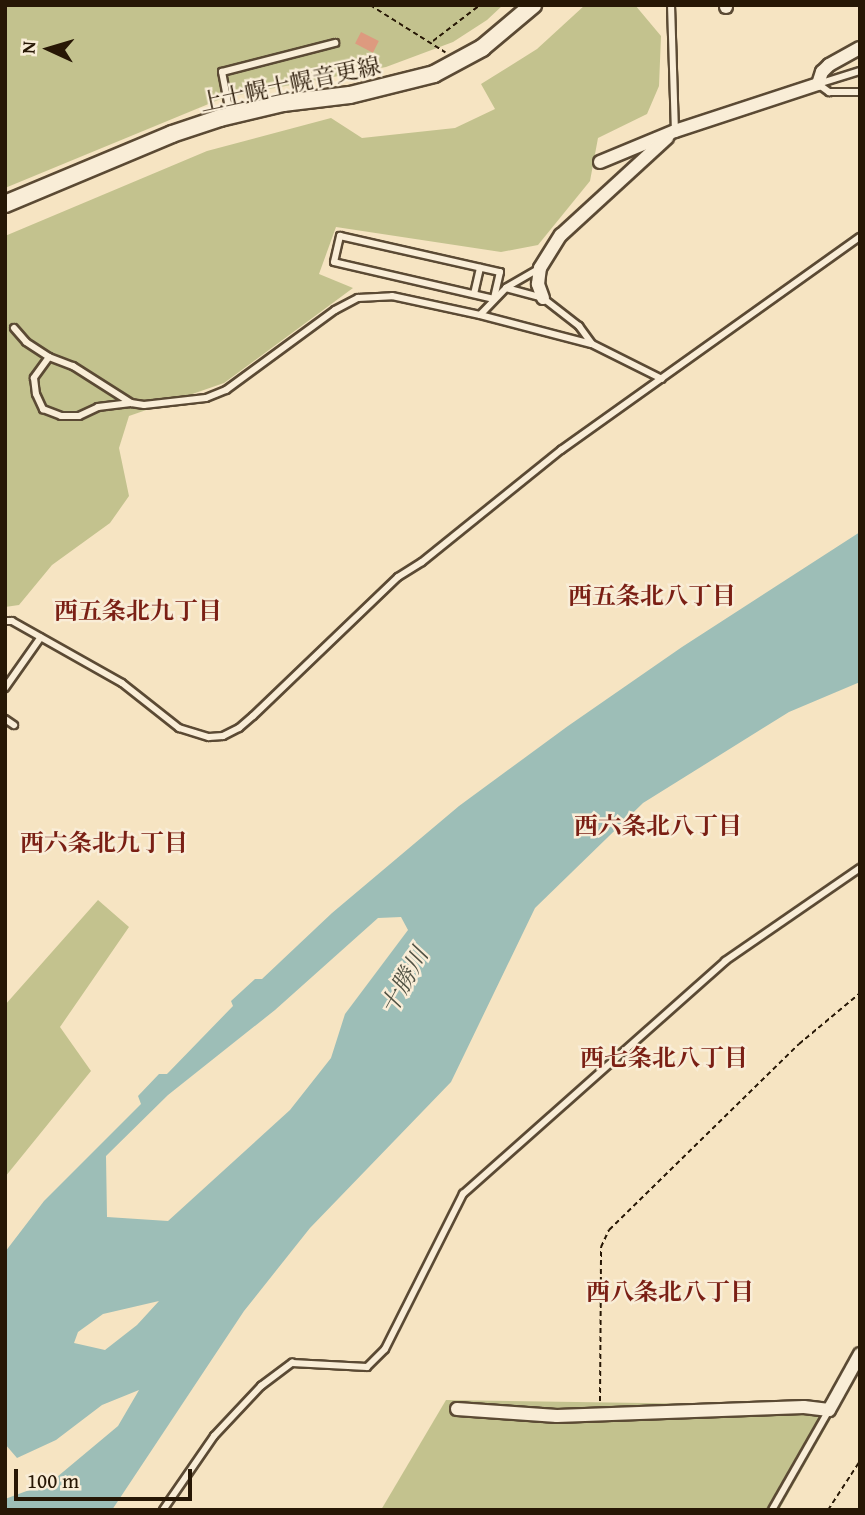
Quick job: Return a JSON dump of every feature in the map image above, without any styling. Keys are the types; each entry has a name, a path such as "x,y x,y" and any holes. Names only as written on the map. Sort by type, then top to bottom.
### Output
{"main road":[{"name":"上士幌士幌音更線","path":"5,204 173,134 230,115 404,83 434,74 482,48 533,5"}],"street":[{"path":"600,162 675,131 818,84 822,72 830,65 860,48"},
{"path":"543,298 538,284 540,268 561,235 675,131"},
{"path":"457,1409 601,1416 804,1407 829,1410 860,1354"}],"lane":[{"path":"671,5 675,131"},
{"path":"230,115 222,72 335,43"},
{"path":"818,84 860,71"},
{"path":"818,84 829,92 860,92"},
{"path":"340,236 500,272 495,299 334,262 340,236"},
{"path":"5,621 12,621 122,683 179,727 209,737 223,736 239,729 398,577 422,562 561,450 860,237"},
{"path":"474,294 480,268"},
{"path":"480,315 506,288 540,268"},
{"path":"506,288 543,298 579,326 592,344"},
{"path":"49,357 34,378 36,394 43,409 61,416 79,416 98,407 206,398 226,390 335,310 358,298 392,296 592,344 662,379"},
{"path":"14,328 26,342 49,357 73,366 131,403"},
{"path":"5,688 41,637"},
{"path":"5,719 14,725"},
{"path":"163,1510 214,1436 261,1386 292,1363 367,1367 385,1349 463,1194 725,961 860,869"},
{"path":"772,1510 829,1410"}],"path":[{"path":"370,5 432,41 456,61"},
{"path":"432,41 480,5"},
{"path":"601,1416 601,1247 609,1230 799,1044 860,993"},
{"path":"828,1510 860,1461"}],"shaded area":[{"path":"5,5 503,5 487,20 453,42 386,67 223,98 5,188"},
{"path":"585,5 635,5 661,36 659,86 647,114 598,138 590,181 538,245 501,252 336,227 319,274 353,288 224,383 129,416 119,448 129,496 110,523 52,565 19,605 5,607 5,236 207,151 331,118 362,138 455,128 495,109 481,84 537,49"},
{"path":"98,900 129,927 60,1027 91,1071 5,1177 5,1005"},
{"path":"446,1400 838,1406 779,1510 381,1510"}],"water":[{"name":"十勝川","path":"860,532 860,682 789,712 643,803 535,908 451,1082 310,1228 244,1311 112,1510 5,1510 5,1499 51,1482 118,1426 139,1390 102,1405 56,1440 17,1458 5,1444 5,1252 44,1201 141,1104 138,1096 159,1074 167,1074 233,1006 231,1001 255,979 262,979 332,913 459,806 682,647","holes":["401,917 408,930 345,1014 331,1058 290,1110 168,1221 107,1217 106,1156 168,1095 275,1010 378,918","159,1301 137,1325 105,1350 74,1343 78,1332 103,1314"]}],"building":[{"path":"361,32 379,41 373,53 355,44"}],"district":[{"name":"西五条北八丁目","path":"652,596"},
{"name":"西五条北九丁目","path":"138,611"},
{"name":"西六条北八丁目","path":"658,826"},
{"name":"西六条北九丁目","path":"104,843"},
{"name":"西七条北八丁目","path":"664,1058"},
{"name":"西八条北八丁目","path":"670,1292"}]}
